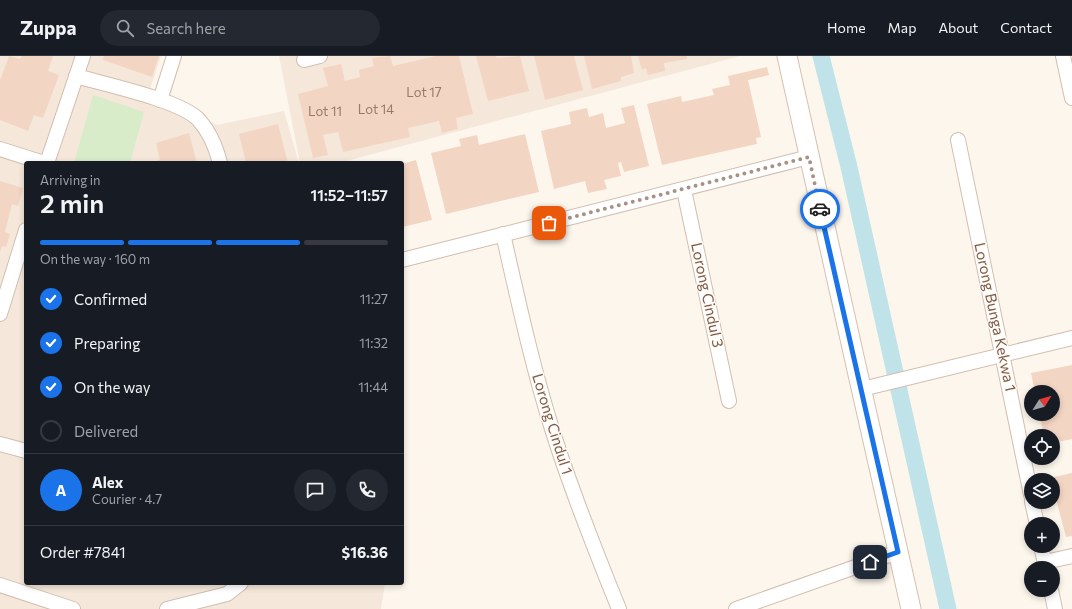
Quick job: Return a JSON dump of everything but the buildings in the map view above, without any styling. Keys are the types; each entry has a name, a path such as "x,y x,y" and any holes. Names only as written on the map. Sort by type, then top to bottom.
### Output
{"street":[{"path":"47,161 83,56"},
{"path":"160,100 174,56"},
{"path":"304,60 320,56"},
{"path":"787,56 836,280 912,609"},
{"path":"1063,56 1072,98"},
{"path":"76,76 160,100 182,108 198,119 213,142 219,161"},
{"name":"Lorong Bunga Kekwa 1","path":"958,140 1027,473"},
{"path":"0,150 39,161"},
{"path":"404,259 684,190 809,157"},
{"name":"Lorong Cindul 3","path":"684,190 729,401"},
{"name":"Lorong Cindul 1","path":"503,234 532,358 552,429 576,503 619,609"},
{"path":"0,314 24,236"},
{"path":"862,389 1003,356 1072,338"},
{"path":"0,444 24,450"},
{"path":"736,609 898,552"},
{"path":"1057,561 1072,556"},
{"path":"0,585 73,609"},
{"path":"167,609 227,594 239,585"},
{"path":"1053,597 1056,609"}],"shaded area":[{"path":"0,56 161,56 149,92 217,125 284,111 298,161 24,161 24,585 385,585 381,609 0,609"},
{"path":"279,56 740,56 346,161 300,161"}],"green space":[{"path":"93,95 144,112 131,161 75,161"}],"waterway":[{"path":"821,56 849,167 948,609"}],"way so far":[{"path":"549,223 684,190 809,157 820,209"}],"route":[{"path":"820,209 898,552 870,562"}]}
